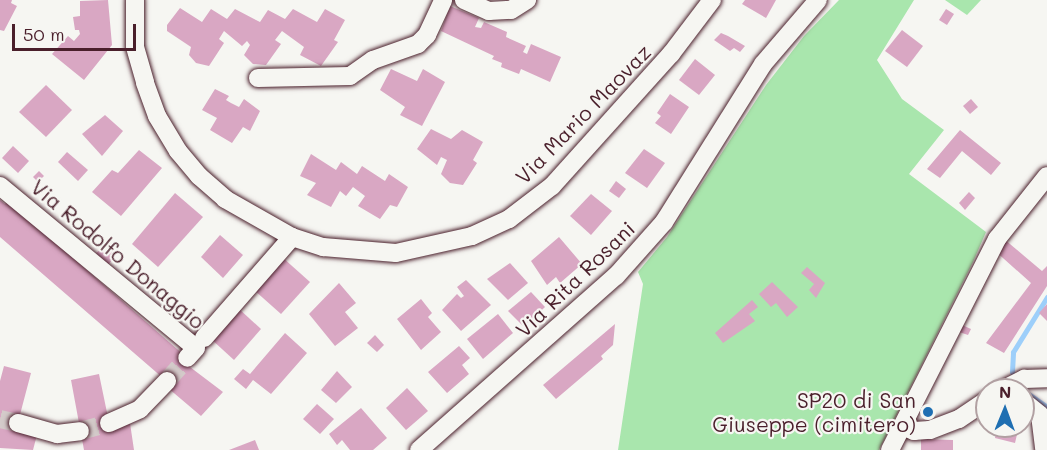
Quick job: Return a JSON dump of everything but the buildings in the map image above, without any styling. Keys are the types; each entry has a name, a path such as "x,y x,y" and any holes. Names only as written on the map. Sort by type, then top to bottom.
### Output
{"street":[{"name":"Via Mario Maovaz","path":"135,0 135,47 144,83 157,116 178,151 225,199 292,237 323,247 396,253 472,236 508,219 559,178 671,54 712,0"},
{"path":"258,78 312,79 350,76 373,60 418,44 427,35 443,0"},
{"path":"464,0 489,11 511,10 527,0"},
{"name":"Via Rita Rosani","path":"419,450 616,276 664,222 763,64 818,0"},
{"path":"890,450 997,239 1047,176"},
{"name":"Via Rodolfo Donaggio","path":"0,186 196,348 187,358"},
{"path":"204,338 292,237"},
{"path":"109,423 140,409 166,381"},
{"path":"902,426 930,430 959,419 975,408"},
{"path":"1035,412 1040,416 1044,450"},
{"path":"18,423 57,434 80,431"}],"green space":[{"path":"839,0 914,0 877,60 902,99 944,130 909,174 986,232 973,262 879,450 618,450 643,284 638,272 667,237 766,85 804,36"},
{"path":"945,0 981,0 967,15"}],"waterway":[{"path":"1012,372 1013,352 1047,297"},
{"path":"1035,398 1047,407"}],"tunnel":[{"path":"167,381 187,358"},
{"path":"0,419 18,423"},
{"path":"80,431 109,423"}],"place":[{"name":"SP20 di San Giuseppe (cimitero)","path":"928,412"}]}
